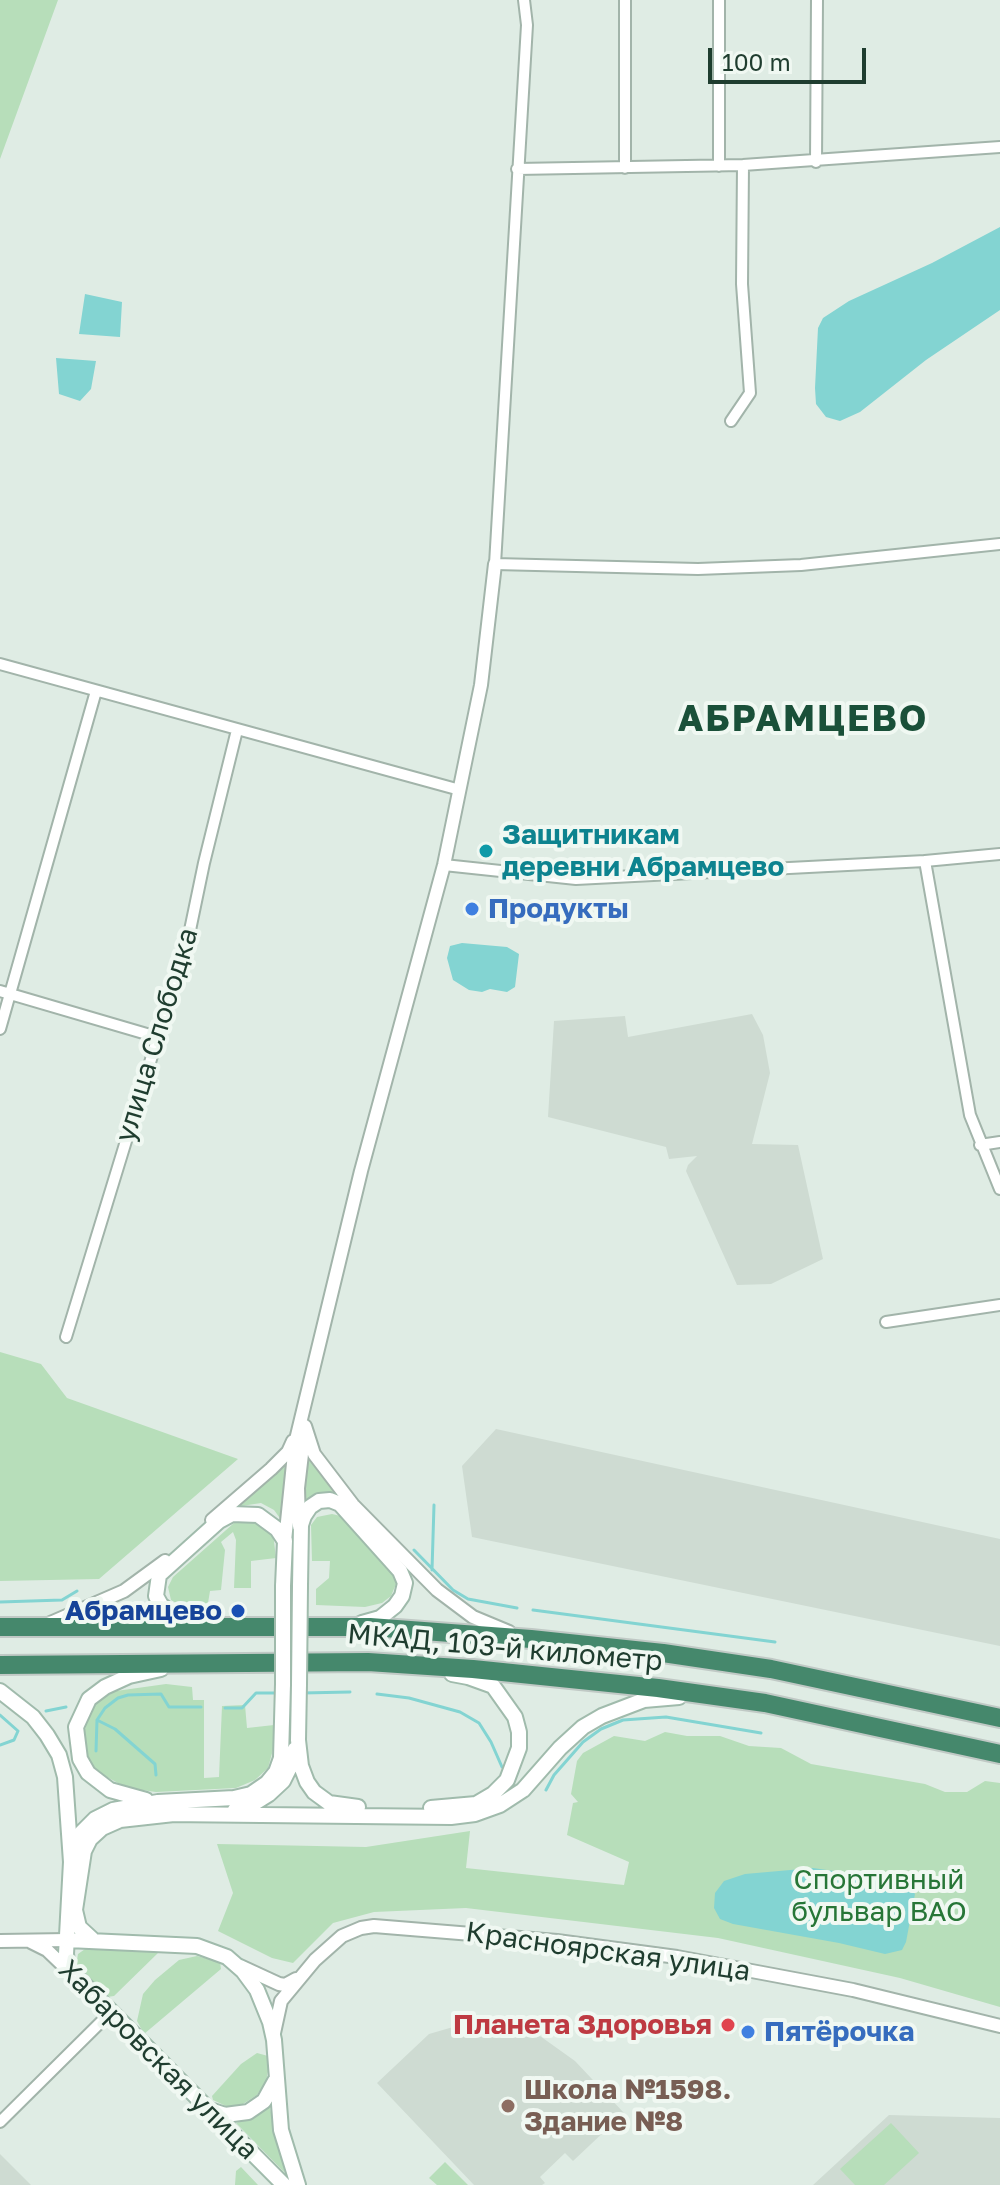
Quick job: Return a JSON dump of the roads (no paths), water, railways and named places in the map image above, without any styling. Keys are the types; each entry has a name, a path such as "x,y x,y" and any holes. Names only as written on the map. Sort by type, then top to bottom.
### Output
{"highway":[{"name":"МКАД, 103-й километр","path":"0,1627 370,1627 531,1639 663,1653 771,1669 1000,1718"},
{"name":"МКАД, 103-й километр","path":"0,1665 368,1662 565,1677 765,1703 1000,1754"}],"main road":[{"path":"325,1627 380,1618 395,1606 402,1596 405,1583 400,1571 340,1504 330,1500 319,1501 310,1507 301,1525 298,1740 301,1766 314,1792 329,1803 345,1807 450,1808 476,1804 493,1794 507,1780 519,1748 519,1732 515,1717 493,1686 468,1677 368,1662"},
{"path":"92,1939 79,1927 75,1910 84,1851 90,1839 102,1828 163,1808 251,1794 276,1772 281,1758 285,1541 269,1521 258,1515 232,1514 219,1521 159,1575 156,1596 168,1612 190,1627"},
{"path":"257,1661 162,1669 129,1676 105,1687 89,1699 76,1727 80,1759 88,1773 110,1790 163,1808 451,1817 475,1814 500,1805 523,1790 583,1727 623,1706 670,1697 765,1703"},
{"path":"0,1691 33,1717 59,1755 65,1777 71,1862 65,1959 73,1975"},
{"path":"71,1862 74,1845 82,1832 95,1819 113,1810 233,1810 253,1804 283,1781 298,1740"},
{"name":"Хабаровская улица","path":"68,1940 197,1946 218,1953 234,1963 257,1990 270,2022 281,2130 298,2185"},
{"name":"Хабаровская улица","path":"73,1975 284,2185"},
{"path":"205,2105 225,2115 248,2112 271,2092 276,2072"}],"street":[{"path":"301,1541 298,1488 307,1397 361,1171 444,865 481,685 495,564 527,25 524,0"},
{"path":"625,0 625,168"},
{"path":"719,0 719,166"},
{"path":"816,162 817,0"},
{"path":"517,169 816,162 1000,147"},
{"path":"731,421 750,393 742,284 743,165"},
{"path":"495,564 698,569 787,566 1000,544"},
{"path":"0,664 460,790"},
{"path":"0,1029 5,993 96,691"},
{"name":"улица Слободка","path":"66,1337 189,935 237,730"},
{"path":"444,865 576,879 925,861 1000,854"},
{"path":"925,861 965,1093 980,1145 1000,1189"},
{"path":"5,993 157,1037"},
{"path":"980,1145 1000,1142"},
{"path":"886,1322 1000,1305"},
{"path":"285,1541 293,1457 302,1427"},
{"path":"40,1627 124,1591 151,1573 271,1469 288,1452 302,1427"},
{"path":"302,1427 314,1454 353,1505 437,1590 473,1617 531,1639"},
{"name":"Красноярская улица","path":"274,2040 277,2010 299,1977 327,1947 349,1933 374,1926 557,1941 677,1957 853,1990 1000,2026"},
{"path":"0,1941 68,1940"},
{"name":"Хабаровская улица","path":"28,1941 47,1950 73,1975"},
{"path":"234,1963 279,1984 285,1985 299,1977"},
{"path":"0,2122 110,2013"}],"water":[{"path":"1000,227 1000,310 926,360 860,412 840,421 826,417 816,404 815,388 818,328 823,318 849,301 932,263"},
{"path":"85,294 122,302 120,337 79,334"},
{"path":"56,358 96,361 91,389 80,401 59,394"},
{"path":"462,943 507,947 519,954 515,987 507,992 490,989 482,992 469,990 453,980 447,958 450,946"},
{"path":"813,1868 896,1880 908,1886 915,1894 902,1950 885,1954 733,1924 720,1919 714,1908 715,1893 724,1881 745,1874"}],"waterway":[{"path":"432,1570 434,1505"},
{"path":"414,1550 453,1590 468,1599 517,1608"},
{"path":"0,1602 62,1600 77,1591"},
{"path":"533,1610 775,1642"},
{"path":"302,1693 350,1692"},
{"path":"225,1708 242,1708 256,1693 279,1693"},
{"path":"96,1751 97,1720 105,1708 118,1698 161,1694 169,1707 201,1707"},
{"path":"377,1694 409,1698 460,1712 479,1723 502,1767"},
{"path":"46,1711 66,1707"},
{"path":"0,1715 18,1731 14,1740 0,1745"},
{"path":"546,1790 554,1775 583,1742 601,1729 623,1720 666,1717 761,1733"},
{"path":"97,1720 115,1729 155,1764 156,1775"}],"place":[{"name":"Защитникам деревни Абрамцево","path":"486,851"},
{"name":"Продукты","path":"472,909"},
{"name":"Абрамцево","path":"238,1611"},
{"name":"Планета Здоровья","path":"728,2025"},
{"name":"Пятёрочка","path":"748,2032"},
{"name":"Школа №1598. Здание №8","path":"508,2106"}],"district":[{"name":"АБРАМЦЕВО","path":"803,720"}],"park label":[{"name":"Спортивный бульвар ВАО","path":"879,1896"}]}
